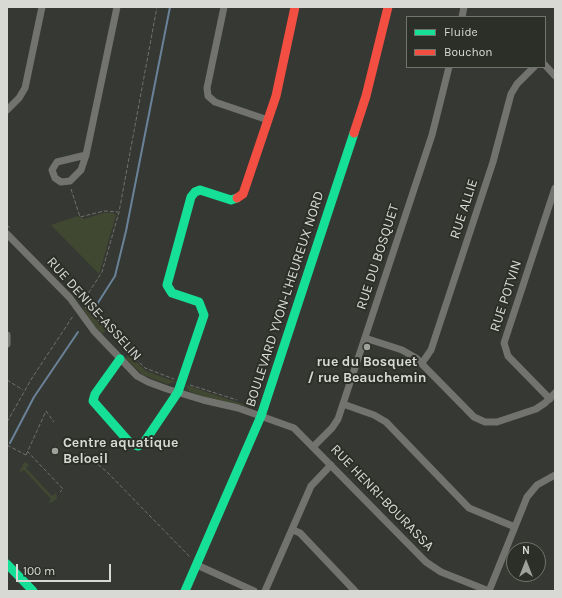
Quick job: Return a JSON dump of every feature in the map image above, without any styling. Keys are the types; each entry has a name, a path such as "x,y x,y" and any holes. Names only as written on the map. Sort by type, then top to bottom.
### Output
{"street":[{"path":"7,110 20,98 25,88 42,7"},
{"path":"86,155 57,162 52,170 54,178 63,183 70,181 81,170 86,155 117,7"},
{"path":"224,7 207,88 208,96 214,102 268,120"},
{"path":"120,359 95,394 93,401 132,444 138,446 143,444 178,392 204,313 203,307 199,302 172,293 167,285 191,198 195,192 200,190 231,200 240,197 244,192 276,96 295,7"},
{"name":"BOULEVARD YVON-L'HEUREUX NORD","path":"186,591 261,416 366,96 388,7"},
{"path":"546,67 555,76"},
{"name":"RUE DU BOSQUET","path":"313,446 334,426 343,404 432,135 449,68"},
{"name":"RUE ALLIE","path":"422,363 431,350 496,154 511,94 517,84 533,68"},
{"name":"RUE POTVIN","path":"550,399 510,358 506,352 504,343 555,188"},
{"name":"RUE DENISE-ASSELIN","path":"9,232 74,303 90,326 120,359 144,380 178,392 261,416"},
{"path":"7,335 7,344"},
{"path":"365,338 406,352 422,363 474,417 485,422 497,422 533,410 550,399 555,393"},
{"path":"343,404 374,415 386,422 469,508 515,526"},
{"name":"RUE HENRI-BOURASSA","path":"261,416 291,427 313,446 429,565 440,572 489,591"},
{"path":"265,591 312,486 331,465"},
{"path":"489,591 531,490 543,480 555,476"},
{"path":"293,530 300,533 355,591"},
{"path":"7,564 33,591"},
{"path":"198,564 254,591"}],"path":[{"path":"70,186 80,217 104,212 118,212 157,7"},
{"name":"RUE DENISE-ASSELIN","path":"118,212 102,272 82,303 145,368 176,380"},
{"path":"7,225 9,232"},
{"path":"7,422 24,391 75,313"},
{"path":"7,380 24,391"},
{"path":"187,384 238,401"},
{"path":"7,445 26,455 46,411 54,422"},
{"path":"28,452 63,489 60,492"},
{"path":"84,453 112,477 178,546 198,564"}],"green space":[{"path":"104,213 113,213 116,215 99,274 51,225 78,216 84,219"},
{"path":"81,305 106,330 102,334 92,323"},
{"path":"129,355 146,371 176,382 167,384 143,375 125,358"},
{"path":"186,385 254,408 201,396 189,391"},
{"path":"25,462 29,465 26,468 52,496 56,493 57,498 53,502 48,503 51,499 24,470 19,473"}],"waterway":[{"path":"94,309 115,276 126,231 170,7"},
{"path":"10,443 34,397 78,332"}],"traffic: fast":[{"path":"185,591 261,416 354,133"},
{"path":"120,359 95,394 93,401 130,443 138,446 145,441 178,392 204,315 199,302 172,293 167,285 191,197 195,192 200,190 231,200 237,198"},
{"path":"7,564 33,591"}],"traffic: jam":[{"path":"237,198 243,194 276,96 295,7"},
{"path":"354,133 366,96 388,7"}],"place":[{"name":"rue du Bosquet / rue Beauchemin","path":"367,347"},
{"name":"Centre aquatique Beloeil","path":"55,451"}]}
